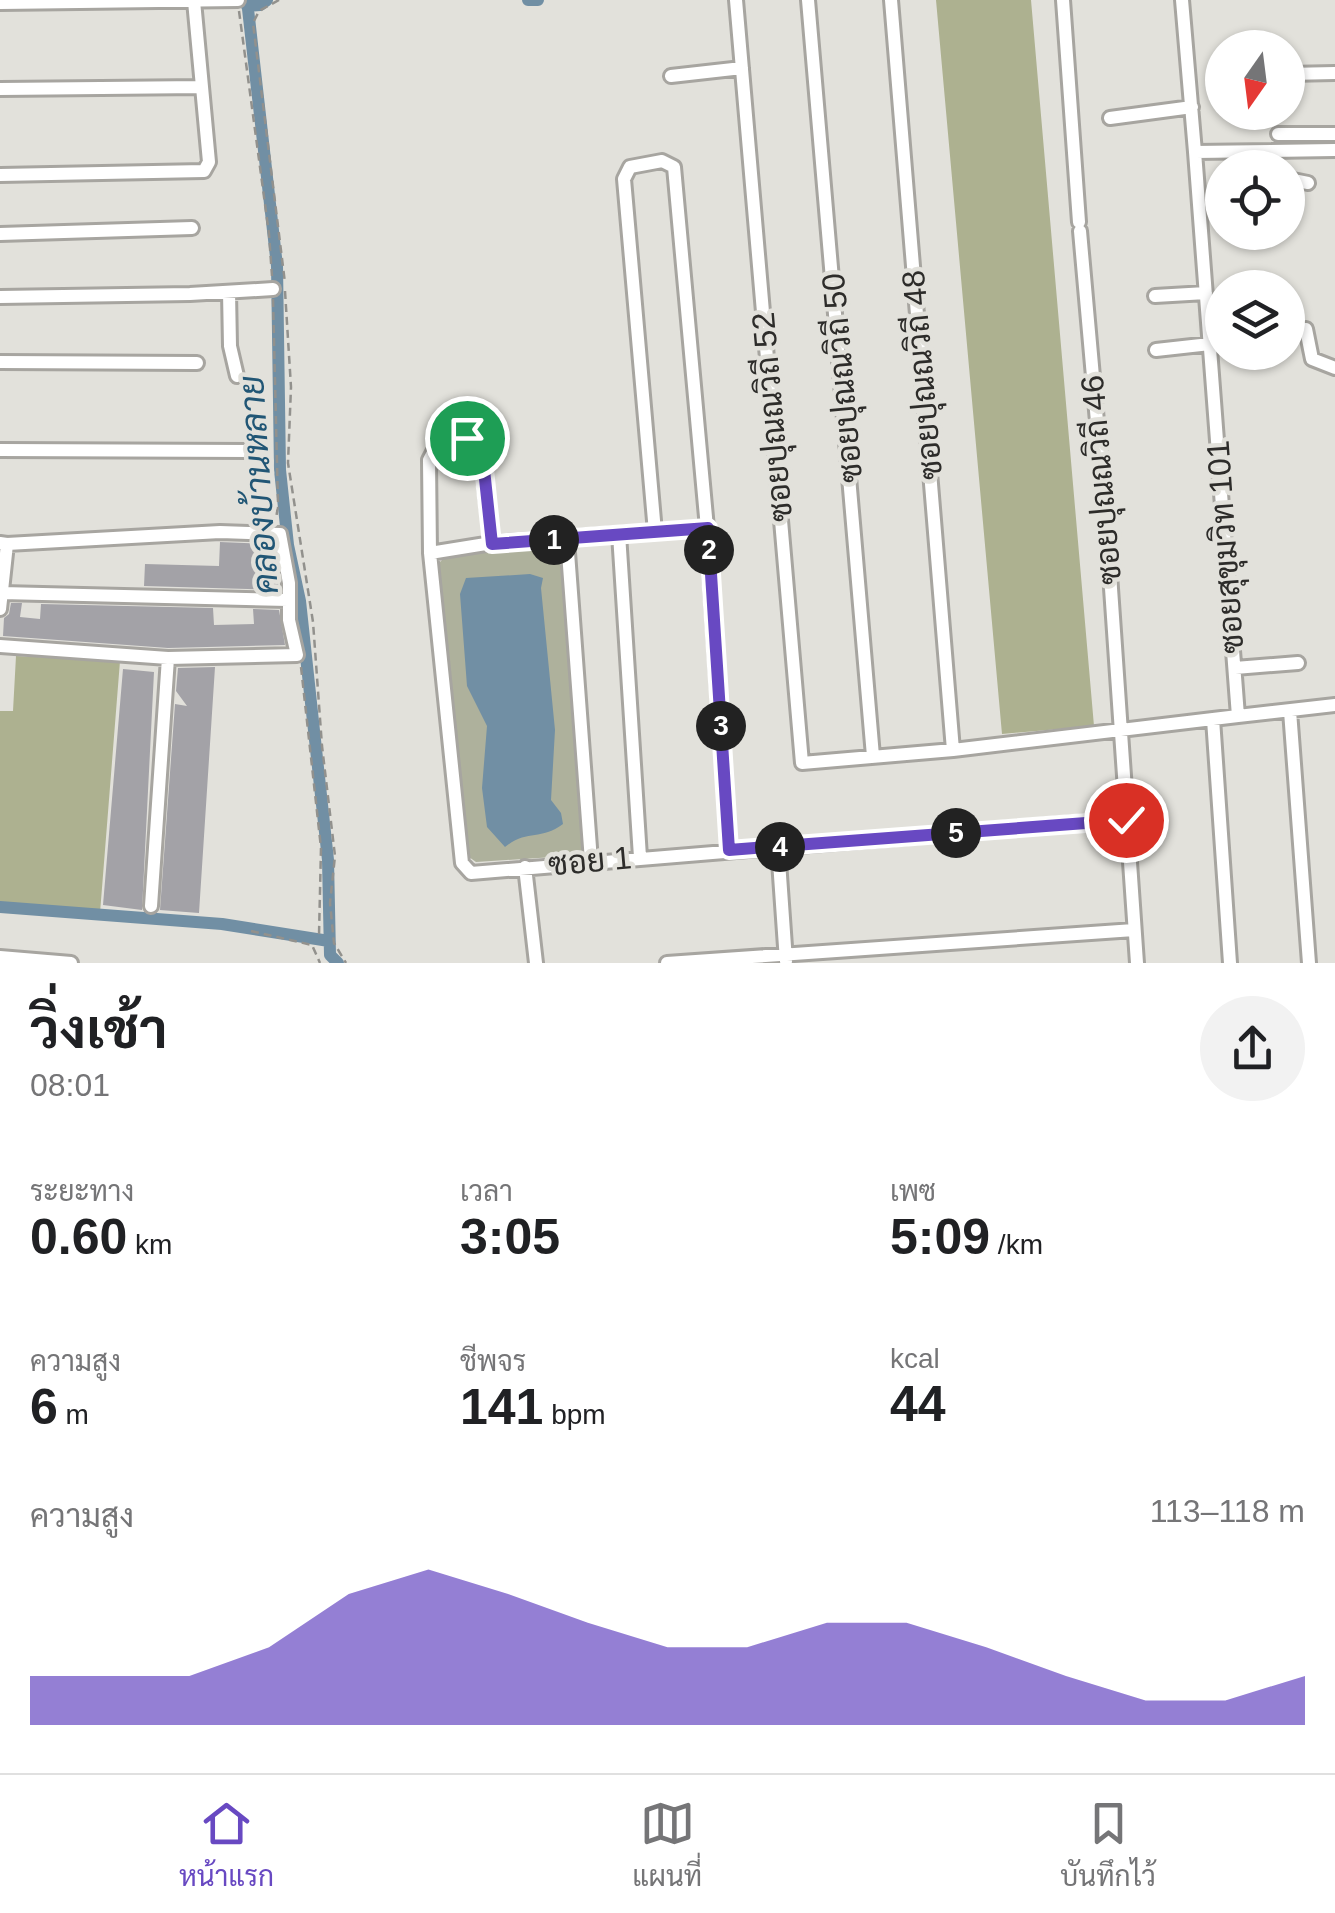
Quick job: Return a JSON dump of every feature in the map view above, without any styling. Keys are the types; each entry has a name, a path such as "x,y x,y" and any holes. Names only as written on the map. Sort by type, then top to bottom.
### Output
{"street":[{"path":"0,175 201,173 209,162 194,0"},
{"path":"0,3 238,0"},
{"name":"ซอยปุณณวิถี 52","path":"736,0 802,762 873,756"},
{"name":"ซอยปุณณวิถี 50","path":"808,0 873,756"},
{"name":"ซอยปุณณวิถี 48","path":"891,0 953,750"},
{"name":"ซอยปุณณวิถี 46","path":"1063,0 1137,963"},
{"name":"ซอยสุขุมวิท 101","path":"1182,0 1205,279"},
{"path":"671,76 742,68"},
{"path":"1305,74 1335,73"},
{"path":"0,88 202,87"},
{"path":"1110,118 1192,107"},
{"path":"1278,134 1335,134"},
{"path":"1305,151 1335,150"},
{"path":"1195,152 1205,152"},
{"path":"655,532 624,178 630,167 662,161 674,167 708,528 729,850"},
{"path":"0,234 192,228"},
{"path":"0,297 273,289"},
{"path":"228,292 230,346 237,376"},
{"path":"1154,296 1205,292"},
{"path":"1306,329 1308,354 1335,368"},
{"path":"1156,350 1205,345"},
{"path":"0,362 197,362"},
{"name":"ซอยสุขุมวิท 101","path":"1212,370 1238,716"},
{"name":"ซอย 1","path":"492,544 480,446 467,438 438,443 429,460 430,553 462,863 471,873 1126,820"},
{"path":"0,450 252,451"},
{"path":"430,553 492,544 708,528"},
{"path":"0,608 4,544 220,532 277,534 282,536 289,620 308,658 168,658 2,647"},
{"path":"619,534 640,858"},
{"path":"567,539 590,862"},
{"path":"2,593 288,600"},
{"path":"151,906 168,658"},
{"path":"1234,668 1298,664"},
{"path":"873,756 1335,705"},
{"path":"1290,710 1309,963"},
{"path":"1213,719 1230,963"},
{"path":"778,847 786,959"},
{"path":"525,866 536,963"},
{"path":"667,963 786,959 1134,930"},
{"path":"0,957 71,963"}],"path":[{"path":"238,0 270,234 276,521"},
{"path":"280,0 259,11 253,23 284,271 292,387 288,464 314,622 308,658 335,856 330,904 334,942 346,963"},
{"path":"308,658 300,660 321,848 319,934"},
{"path":"251,931 312,945 320,963"}],"green space":[{"path":"936,0 1031,0 1094,726 1002,734"},
{"path":"560,546 584,855 476,862 469,857 439,563 446,556"},
{"path":"16,656 120,661 100,913 0,904 0,711 13,711"}],"water":[{"path":"530,574 543,578 555,730 551,800 561,813 563,824 505,847 487,827 482,788 487,726 467,686 460,594 466,578"}],"building":[{"path":"220,542 272,544 279,590 144,586 145,564 219,566"},
{"path":"11,603 22,603 20,617 40,619 41,604 213,608 214,625 254,624 253,609 279,610 285,645 168,648 3,636 4,618"},
{"path":"215,667 199,913 160,910 175,704 187,706 176,691 178,668"},
{"path":"123,669 154,672 142,910 103,905"}],"waterway":[{"name":"คลองบ้านหลาย","path":"247,0 277,266 280,470 288,545 300,601 328,860 330,955 338,963"},
{"path":"247,6 267,0"},
{"path":"528,0 538,0"},
{"path":"0,907 222,924 329,941"}],"route":[{"path":"467,438 478,442 482,451 492,544 708,528 729,850 1126,820"}]}
